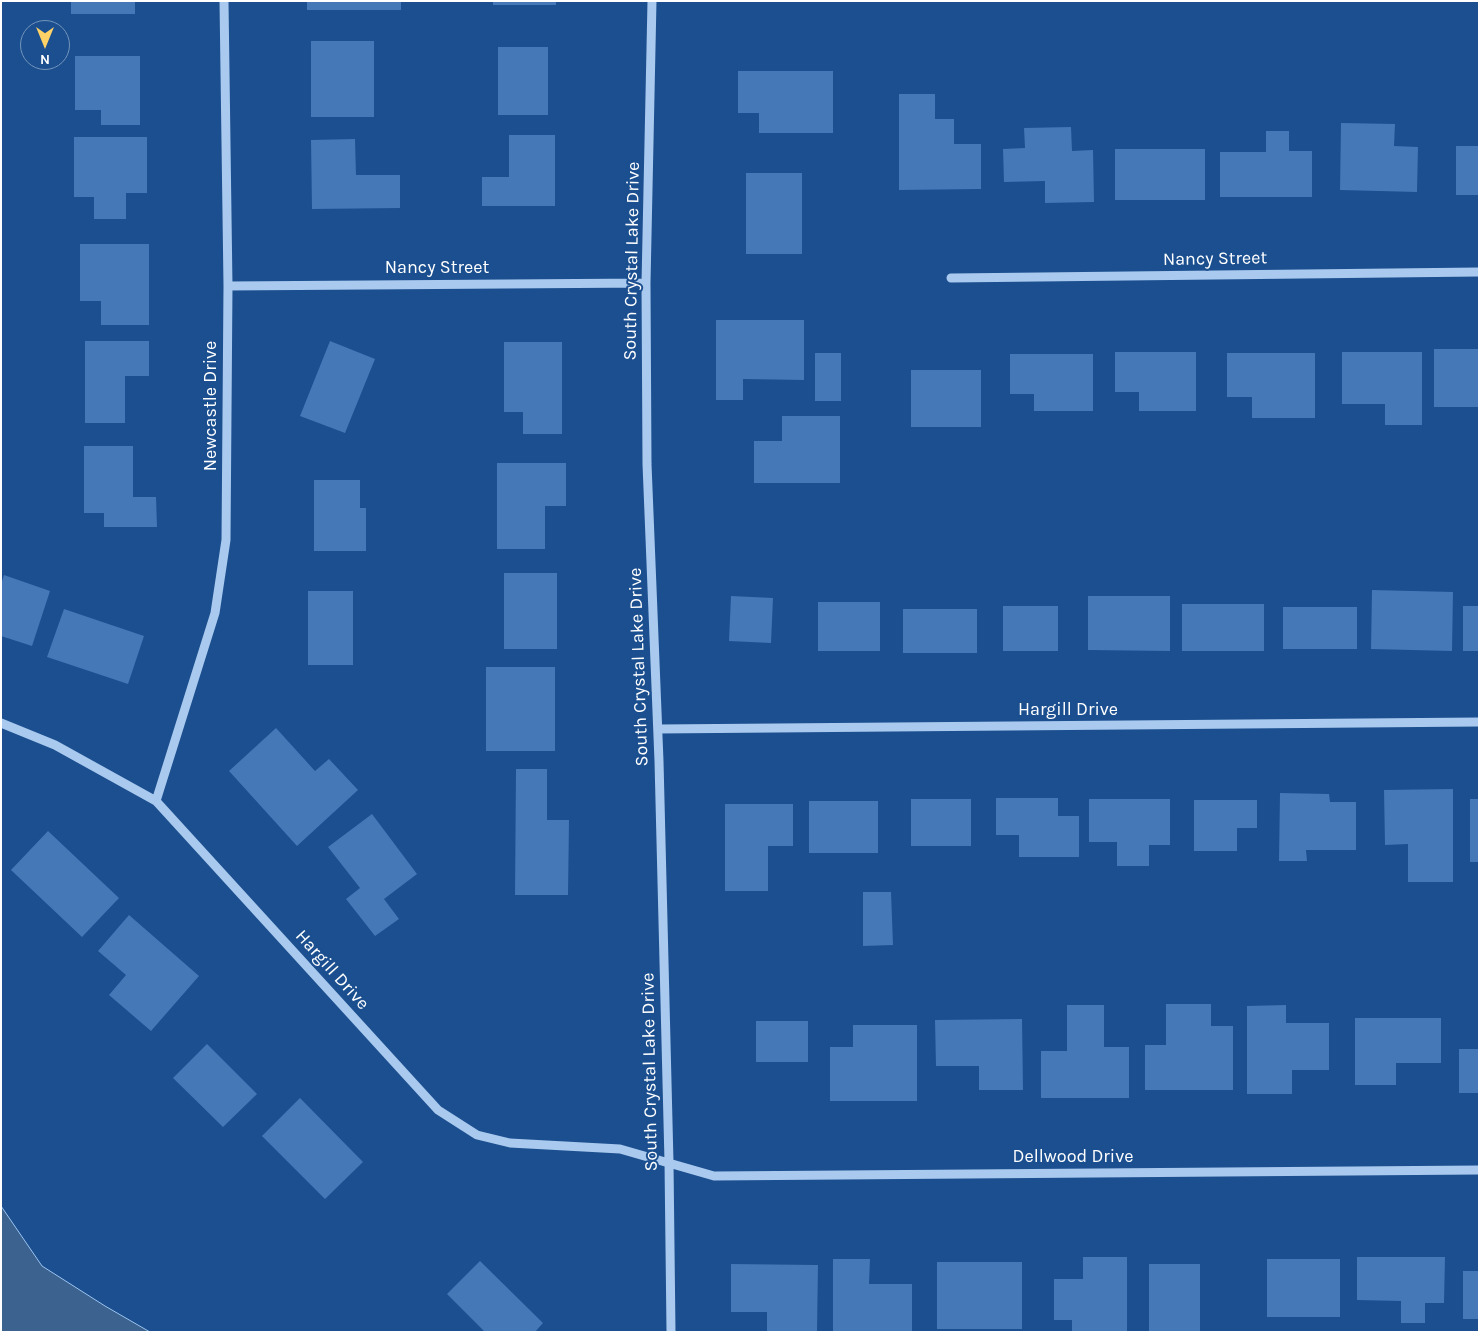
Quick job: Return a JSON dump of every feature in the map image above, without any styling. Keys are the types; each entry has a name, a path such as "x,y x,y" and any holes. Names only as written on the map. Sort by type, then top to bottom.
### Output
{"street":[{"name":"Newcastle Drive","path":"156,801 214,613 226,540 228,286 224,1"},
{"name":"South Crystal Lake Drive","path":"652,1 646,283 647,464 658,729 669,1162 671,1332"},
{"name":"Nancy Street","path":"951,278 1479,272"},
{"name":"Nancy Street","path":"228,286 646,283"},
{"name":"Hargill Drive","path":"658,729 1479,722"},
{"name":"Hargill Drive","path":"1,723 55,745 156,801 438,1110 477,1135 510,1144 620,1149 669,1162"},
{"name":"Dellwood Drive","path":"669,1162 714,1176 1479,1170"}],"water":[{"path":"1,1206 42,1266 150,1332 1,1332"}],"building":[{"path":"71,1 135,1 135,14 71,14"},
{"path":"307,1 401,1 401,10 307,10"},
{"path":"493,1 556,1 556,5 493,5"},
{"path":"311,41 374,41 374,117 311,117"},
{"path":"498,47 548,47 548,115 498,115"},
{"path":"75,56 140,56 140,125 101,125 101,110 75,110"},
{"path":"738,71 833,71 833,133 759,133 759,113 738,113"},
{"path":"899,94 935,94 935,119 954,119 954,144 981,144 981,189 899,190"},
{"path":"1341,123 1395,124 1394,146 1418,147 1417,192 1340,190"},
{"path":"1071,127 1072,151 1093,150 1094,202 1045,203 1045,181 1004,182 1003,149 1025,148 1024,128"},
{"path":"1266,131 1289,131 1289,151 1312,151 1312,197 1220,197 1220,152 1266,152"},
{"path":"509,135 555,135 555,206 482,206 482,177 509,177"},
{"path":"74,137 147,137 147,193 126,193 126,219 94,219 94,197 74,197"},
{"path":"355,139 356,175 400,175 400,208 312,209 311,140"},
{"path":"1456,146 1479,146 1479,195 1456,195"},
{"path":"1115,149 1205,149 1205,200 1115,200"},
{"path":"746,173 802,173 802,254 746,254"},
{"path":"80,244 149,244 149,325 101,325 101,301 80,301"},
{"path":"716,320 804,320 804,380 743,379 743,400 716,400"},
{"path":"85,341 149,341 149,376 125,376 125,423 85,423"},
{"path":"330,341 375,359 345,433 300,416"},
{"path":"504,342 562,342 562,434 523,434 523,412 504,412"},
{"path":"1434,349 1479,349 1479,407 1434,407"},
{"path":"1115,352 1196,352 1196,411 1139,411 1139,392 1115,392"},
{"path":"1342,352 1422,352 1422,425 1385,425 1385,404 1342,404"},
{"path":"815,353 841,353 841,401 815,401"},
{"path":"1227,353 1315,353 1315,418 1252,418 1252,397 1227,397"},
{"path":"1010,354 1093,354 1093,411 1034,411 1034,394 1010,394"},
{"path":"911,370 981,370 981,427 911,427"},
{"path":"782,416 840,416 840,483 754,483 754,441 782,441"},
{"path":"84,446 133,446 133,497 156,497 157,527 104,527 104,513 84,513"},
{"path":"497,463 566,463 566,506 545,506 545,549 497,549"},
{"path":"314,480 360,480 360,508 366,508 366,551 314,551"},
{"path":"504,573 557,573 557,649 504,649"},
{"path":"4,575 50,591 32,646 1,636 1,584"},
{"path":"1372,590 1453,592 1452,651 1371,649"},
{"path":"308,591 353,591 353,665 308,665"},
{"path":"731,596 773,598 771,643 729,641"},
{"path":"1088,596 1170,596 1170,651 1088,650"},
{"path":"818,602 880,602 880,651 818,651"},
{"path":"1182,604 1264,604 1264,651 1182,651"},
{"path":"1003,606 1058,606 1058,651 1003,651"},
{"path":"1463,606 1479,606 1479,651 1463,651"},
{"path":"1283,607 1357,607 1357,649 1283,649"},
{"path":"64,609 144,636 128,684 47,657"},
{"path":"903,609 977,609 977,653 903,653"},
{"path":"486,667 555,667 555,751 486,751"},
{"path":"276,728 315,771 329,759 358,790 297,846 229,771"},
{"path":"516,769 547,769 547,820 569,820 568,895 515,895"},
{"path":"1453,789 1453,882 1408,882 1408,844 1385,845 1384,790"},
{"path":"1280,793 1329,794 1330,802 1356,802 1356,850 1306,850 1307,861 1279,861"},
{"path":"996,798 1058,798 1058,816 1079,816 1079,857 1019,857 1019,835 996,835"},
{"path":"911,799 971,799 971,846 911,846"},
{"path":"1089,799 1170,799 1170,845 1149,845 1149,866 1117,866 1117,842 1089,842"},
{"path":"1470,799 1479,799 1479,862 1470,862"},
{"path":"1194,800 1257,800 1257,828 1237,828 1237,851 1194,851"},
{"path":"809,801 878,801 878,853 809,853"},
{"path":"725,804 793,804 793,846 768,846 768,891 725,891"},
{"path":"372,814 417,874 384,899 399,919 375,936 346,899 360,888 328,847"},
{"path":"48,831 119,898 82,937 11,870"},
{"path":"863,892 891,892 893,945 863,946"},
{"path":"129,915 199,976 151,1031 109,995 126,975 98,951"},
{"path":"1166,1004 1211,1004 1211,1026 1233,1026 1233,1090 1145,1090 1145,1045 1166,1045"},
{"path":"1067,1005 1104,1005 1104,1047 1129,1047 1129,1098 1041,1098 1041,1051 1067,1051"},
{"path":"1286,1005 1286,1023 1329,1023 1329,1070 1292,1070 1292,1094 1247,1094 1247,1006"},
{"path":"1355,1018 1441,1018 1441,1063 1396,1063 1396,1085 1355,1085"},
{"path":"1022,1019 1023,1090 979,1090 979,1066 936,1066 935,1020"},
{"path":"756,1021 808,1021 808,1062 756,1062"},
{"path":"853,1025 917,1025 917,1101 830,1101 830,1047 853,1047"},
{"path":"207,1044 257,1094 223,1127 173,1078"},
{"path":"1459,1049 1479,1049 1479,1093 1459,1093"},
{"path":"300,1098 363,1162 325,1199 262,1136"},
{"path":"1083,1257 1127,1257 1127,1332 1072,1332 1072,1320 1054,1320 1054,1279 1083,1279"},
{"path":"1357,1257 1445,1257 1444,1303 1425,1303 1425,1323 1401,1323 1401,1301 1357,1300"},
{"path":"833,1259 870,1259 869,1284 912,1284 912,1331 833,1331"},
{"path":"1267,1259 1340,1259 1340,1317 1267,1317"},
{"path":"480,1261 543,1323 535,1332 485,1332 447,1294"},
{"path":"937,1262 1022,1262 1022,1329 937,1329"},
{"path":"731,1264 818,1265 817,1332 767,1332 767,1312 731,1312"},
{"path":"1149,1264 1200,1264 1200,1332 1149,1332"},
{"path":"1463,1271 1479,1271 1479,1319 1463,1319"}]}
